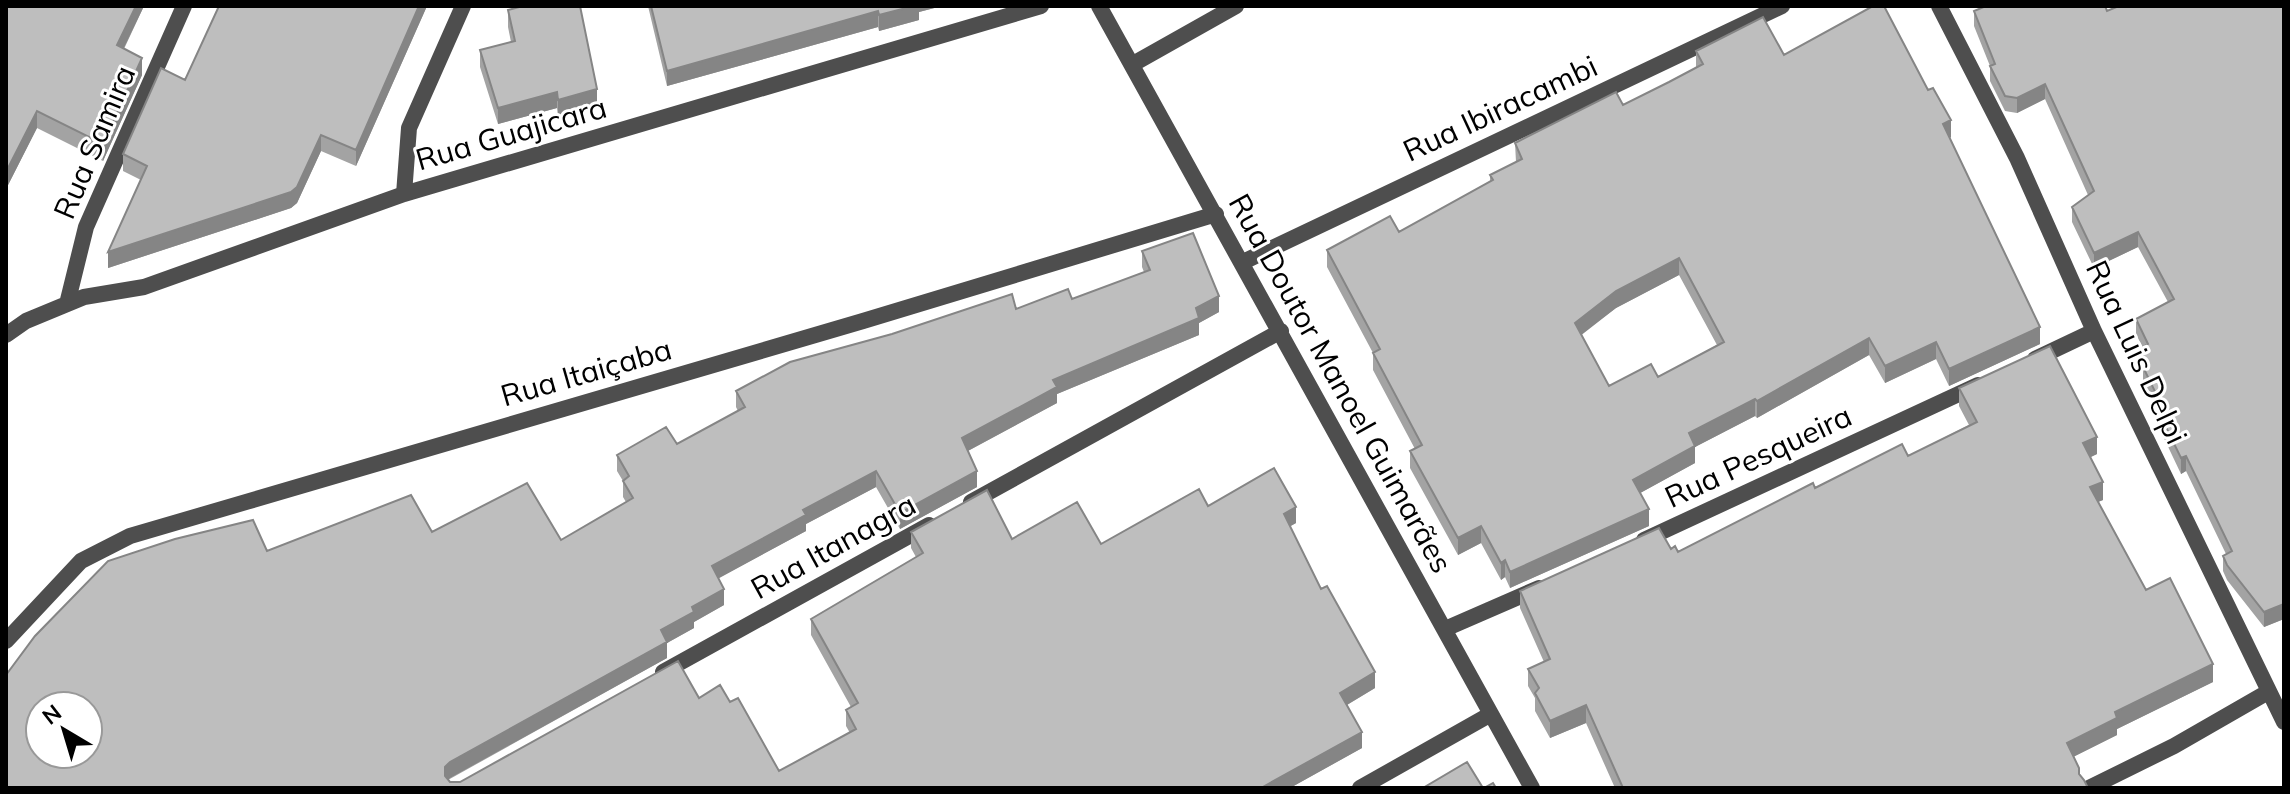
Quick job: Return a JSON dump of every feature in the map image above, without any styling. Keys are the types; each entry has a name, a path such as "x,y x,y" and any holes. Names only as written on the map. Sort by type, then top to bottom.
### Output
{"street":[{"name":"Rua Samira","path":"67,304 86,227 184,6"},
{"path":"404,194 409,128 463,6"},
{"name":"Rua Guajicara","path":"6,335 26,321 84,297 144,287 404,194 1041,6"},
{"path":"1133,64 1236,6"},
{"name":"Rua Ibiracambi","path":"1243,262 1782,6"},
{"name":"Rua Luis Delpi","path":"1939,6 2017,158 2094,331 2284,722"},
{"name":"Rua Doutor Manoel Guimarães","path":"1106,10 1532,788"},
{"name":"Rua Itaiçaba","path":"6,641 81,561 130,536 1216,214"},
{"name":"Rua Itanagra","path":"646,682 1281,331"},
{"path":"2022,365 2094,331"},
{"name":"Rua Pesqueira","path":"1635,544 1994,378"},
{"path":"1445,629 1551,583"},
{"path":"2089,788 2174,746 2268,692"},
{"path":"1360,788 1491,714"}],"building":[{"path":"6,6 136,6 117,45 142,58 103,144 37,111 6,172"},
{"path":"219,6 419,6 356,150 321,135 297,187 291,192 108,252 147,166 123,154 161,68 185,80"},
{"path":"523,6 580,6 597,89 558,100 557,92 498,108 480,50 515,41 508,10"},
{"path":"651,6 914,6 879,15 878,11 667,71"},
{"path":"1873,6 1884,6 1928,90 1933,88 1951,120 1943,124 2040,327 1949,369 1936,342 1885,366 1869,338 1757,401 1755,399 1689,433 1695,446 1633,480 1649,509 1510,572 1505,560 1501,563 1481,526 1458,538 1410,451 1422,445 1373,353 1380,349 1327,250 1390,216 1399,232 1493,180 1490,175 1522,159 1515,143 1616,92 1623,105 1669,82 1703,64 1696,51 1763,17 1784,55","holes":["1679,258 1724,342 1658,377 1651,364 1609,386 1575,323 1616,291"]},
{"path":"1986,6 2105,6 2107,11 2119,6 2284,6 2284,604 2264,612 2227,565 2223,556 2232,551 2186,456 2181,458 2162,419 2167,416 2143,367 2147,365 2140,349 2148,344 2136,319 2174,299 2138,232 2094,253 2072,207 2094,191 2045,84 2017,98 2005,96 1990,66 1995,64 1974,11"},
{"path":"1193,233 1219,296 1196,308 1199,318 1053,380 1057,387 962,438 977,471 900,513 876,471 803,510 806,515 712,566 724,589 692,607 694,612 661,630 667,642 450,762 445,767 445,776 450,782 460,782 678,661 699,698 720,685 730,702 738,698 779,771 856,729 846,710 858,703 811,619 923,553 911,532 987,490 1012,539 1077,502 1101,544 1199,489 1208,506 1274,468 1296,507 1284,514 1321,589 1327,586 1375,672 1340,693 1362,732 1261,788 6,788 6,675 35,636 108,561 175,539 253,520 267,551 411,495 432,532 527,483 561,540 633,498 623,481 629,476 617,455 666,427 677,444 745,407 736,391 790,362 892,334 1012,294 1016,309 1068,289 1072,299 1150,270 1142,251"},
{"path":"2050,346 2097,437 2083,443 2103,482 2090,487 2146,590 2170,578 2213,664 2115,712 2117,718 2067,743 2088,788 1623,788 1586,705 1550,721 1535,693 1539,688 1528,669 1550,659 1520,591 1659,528 1671,549 1675,546 1678,552 1813,483 1815,488 1902,444 1908,456 1977,422 1959,388"},
{"path":"1467,762 1483,788 1423,788"}]}
